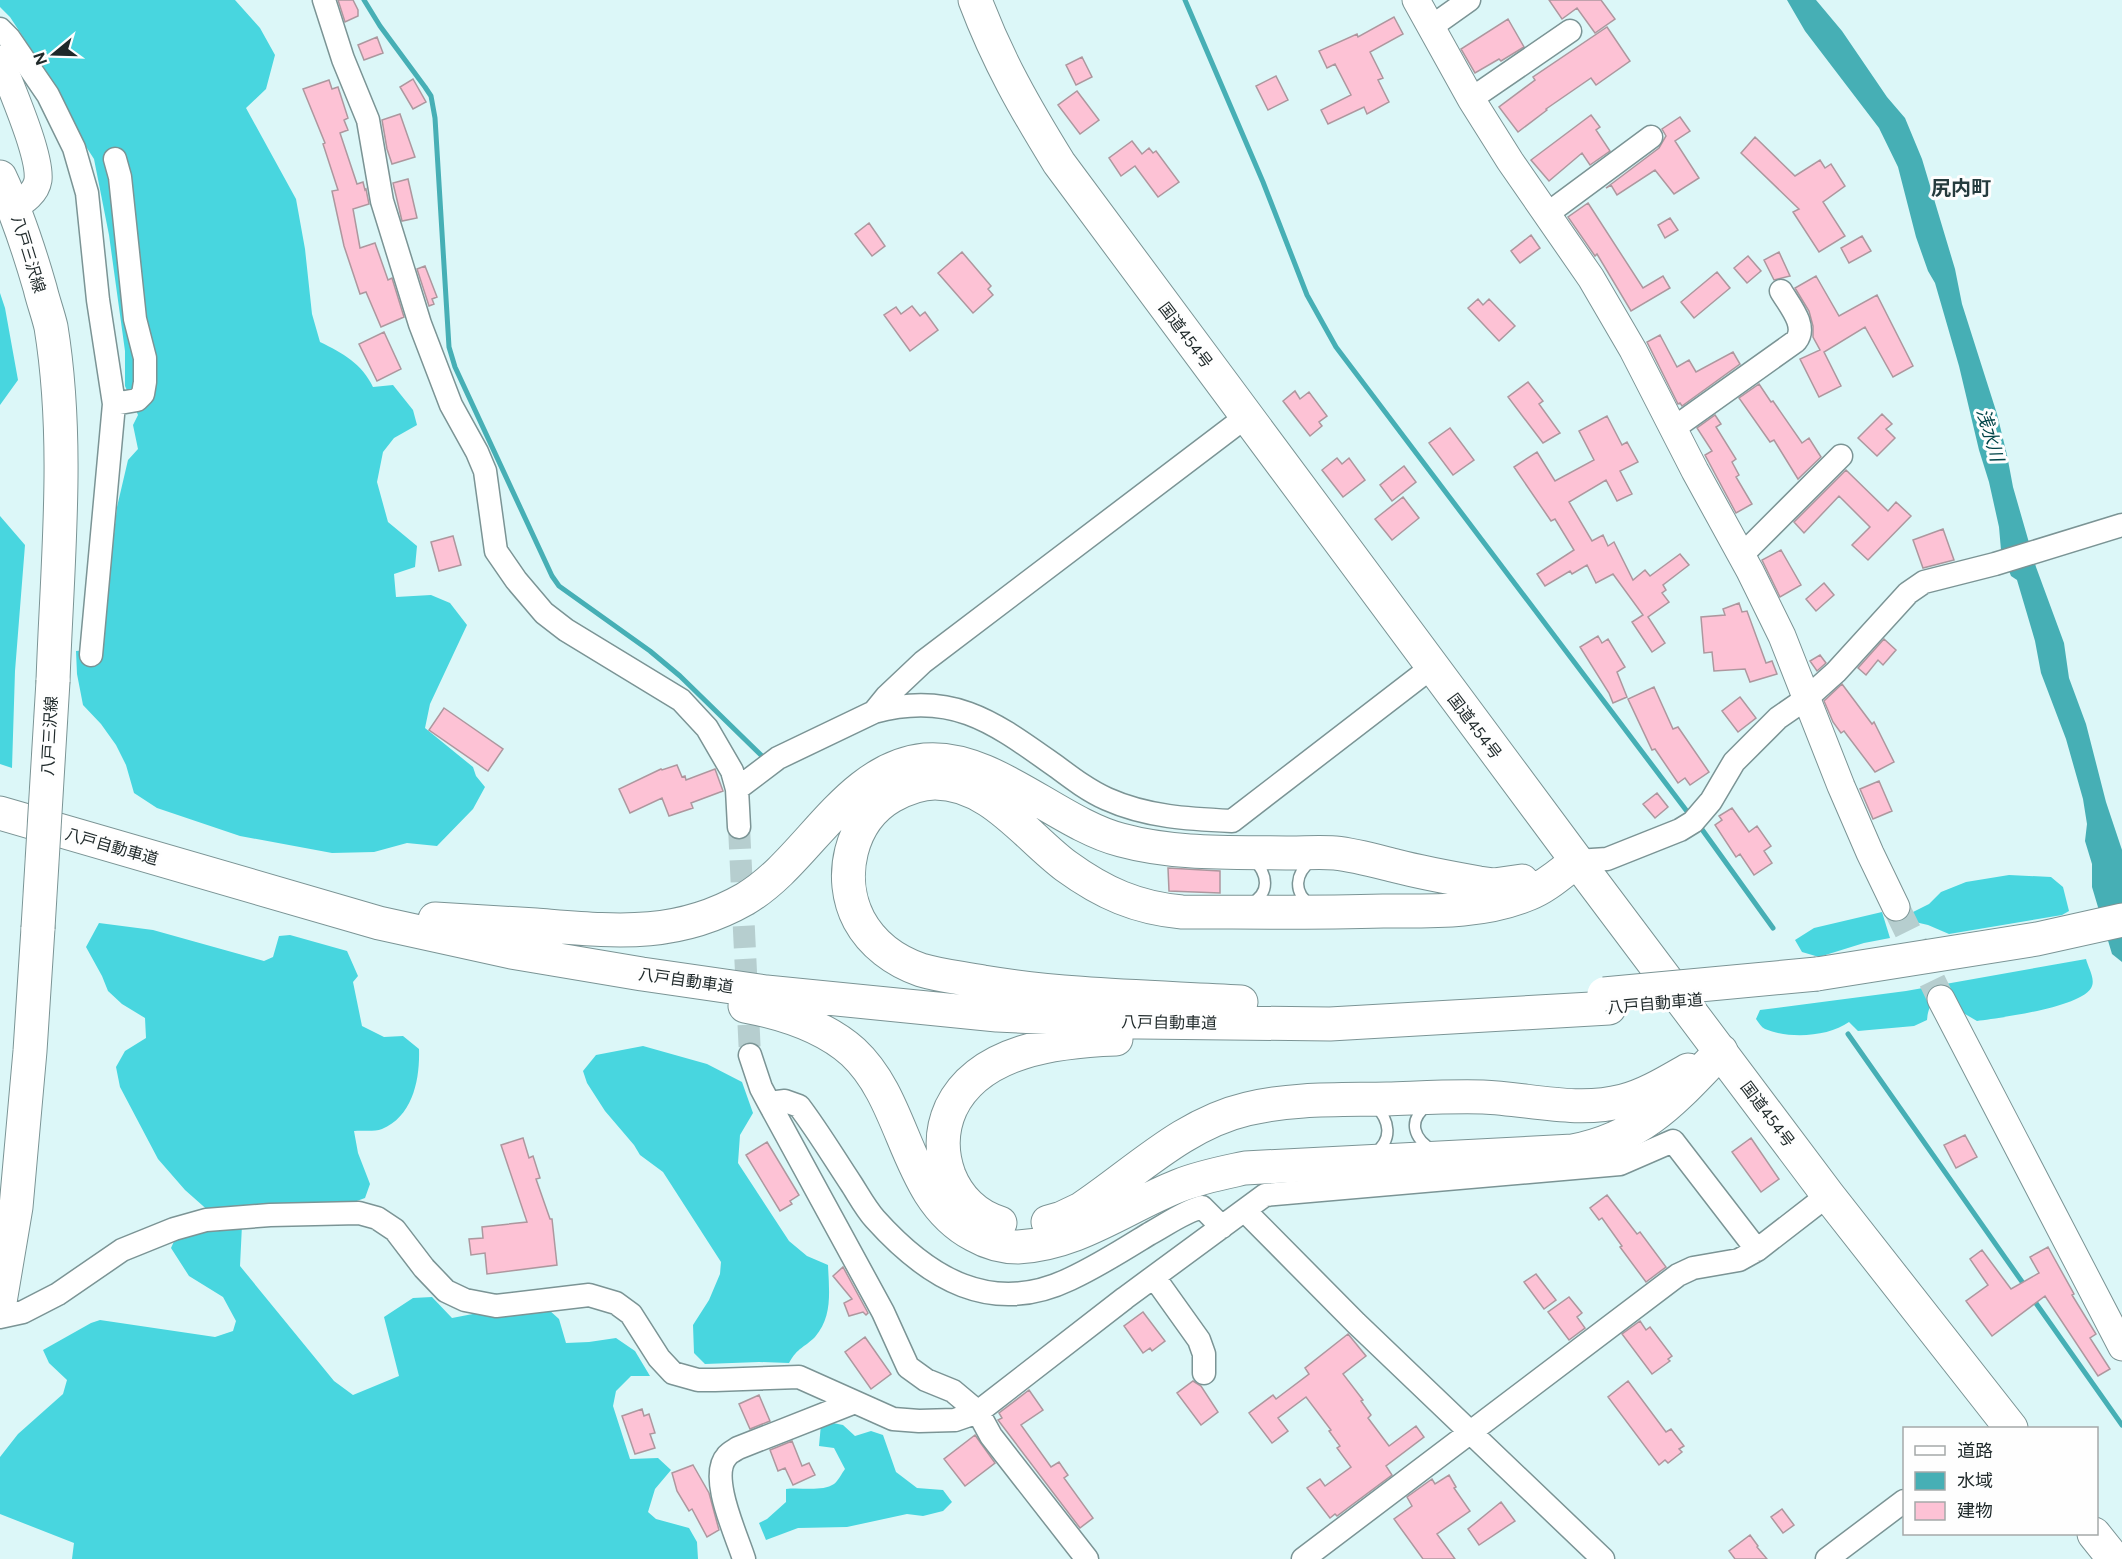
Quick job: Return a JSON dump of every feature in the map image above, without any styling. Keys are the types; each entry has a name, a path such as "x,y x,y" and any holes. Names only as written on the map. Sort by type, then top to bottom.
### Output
{"main road":[{"name":"国道454号","path":"975,0 993,45 1024,108 1059,163 1577,861 2005,1426"},
{"name":"八戸三沢線","path":"0,177 14,207 50,325 57,380 61,457 53,681 30,1051 16,1207 0,1302"},
{"path":"417,919 616,932 657,929 688,922 719,912 747,898 772,879 859,790 890,771 924,760 957,763 989,774 1086,827 1122,841 1161,848 1335,853 1494,885 1524,881 1577,861"},
{"path":"1359,1010 1030,990 921,970 885,952 871,938 859,920 849,886 848,867 851,851 864,821 875,809 901,791 918,785 941,784 964,788 992,803 1064,864 1108,892 1133,903 1159,910 1330,912 1431,910 1489,905 1528,894 1544,886 1577,861"},
{"name":"八戸自動車道","path":"0,813 379,923 511,952 766,992 997,1015 1140,1022 1330,1024 1607,1001 1931,973 2038,946 2122,920"},
{"name":"八戸自動車道","path":"225,878 417,919 656,962 767,978 975,1000 1161,1009 1359,1010 1607,1001"},
{"name":"八戸自動車道","path":"2038,946 2122,935"},
{"path":"511,952 581,973 753,1008 786,1017 808,1025 839,1042 853,1053 875,1080 927,1189 939,1207 952,1221 966,1231 998,1245 1015,1247 1032,1246 1070,1237 1179,1185 1222,1173 1264,1166 1573,1151 1596,1146 1615,1139 1652,1118 1672,1102 1721,1051"},
{"path":"1330,1024 1225,1034 1084,1040 1055,1044 1010,1057 978,1076 964,1088 954,1102 947,1117 944,1141 946,1166 951,1180 971,1208 998,1223 1013,1225 1046,1223 1081,1209 1179,1138 1227,1114 1278,1103 1361,1099 1482,1097 1576,1106 1622,1101 1662,1085 1721,1051"},
{"path":"2096,1535 2114,1559"}],"street":[{"path":"324,0 343,58 368,120 382,201 420,324 451,405 485,471 496,551 516,580 544,613 566,630 681,700 707,729 732,771 737,789 739,827"},
{"path":"1416,0 1472,99 1591,278 1633,351 1742,556 1782,636 1853,815 1896,907"},
{"path":"1431,27 1469,0"},
{"path":"0,29 9,38 48,95 74,148 87,193 98,300 114,404 92,655"},
{"path":"1472,99 1569,31"},
{"path":"0,59 37,161 38,182 29,198 14,207"},
{"path":"1547,214 1651,137"},
{"path":"114,404 137,400 143,394 145,370 145,358 135,319 120,177 115,159"},
{"path":"1674,428 1796,341 1801,335 1802,328 1781,291"},
{"path":"874,712 886,696 923,662 1247,416"},
{"path":"1742,556 1841,456"},
{"path":"1577,861 1607,858 1680,830 1693,822 1711,801 1734,762 1778,718 1807,698 1836,672 1908,593 1924,582 1995,564 2122,525"},
{"path":"737,789 778,758 874,712 899,705 940,706 962,710 984,719 1010,733 1082,784 1106,798 1133,809 1176,818 1232,821 1432,667"},
{"path":"1941,999 2122,1347"},
{"path":"750,1055 761,1088 883,1312 908,1367 926,1380 952,1391 978,1412 991,1436 1087,1559"},
{"path":"769,1103 785,1101 799,1106 873,1218 920,1263 967,1288 994,1293 1024,1293 1051,1288 1101,1263 1171,1221 1202,1208 1222,1227"},
{"path":"0,1317 23,1312 58,1294 122,1250 174,1228 206,1220 270,1215 359,1213 377,1218 395,1230 424,1268 446,1291 465,1300 496,1306 589,1295 616,1303 631,1314 659,1358 673,1374 698,1380 799,1377 893,1419 955,1420 978,1412 1265,1195 1620,1164 1673,1141 1757,1250"},
{"path":"1303,1559 1678,1275 1693,1268 1739,1260 1757,1250 1828,1195"},
{"path":"1245,1211 1356,1323 1603,1559"},
{"path":"1154,1277 1199,1340 1204,1354 1204,1373"},
{"path":"744,1559 724,1500 720,1478 726,1456 738,1448 855,1402"},
{"path":"1827,1559 1903,1502"}],"lane":[{"path":"1227,912 1253,903 1261,897 1266,888 1266,878 1261,867 1253,859 1239,852"},
{"path":"1330,912 1304,900 1298,889 1297,878 1309,862 1317,857 1335,853"},
{"path":"1448,1098 1426,1106 1419,1112 1415,1130 1425,1146 1437,1152 1459,1156"},
{"path":"1355,1162 1382,1147 1387,1140 1388,1130 1381,1112 1375,1105 1361,1099"}],"shaded area":[{"path":"0,0 235,0 260,28 275,55 266,89 246,108 296,199 305,249 312,314 320,342 351,360 369,379 373,387 393,385 413,410 417,425 394,438 383,452 377,482 388,522 417,546 415,567 394,574 396,597 431,595 450,603 467,625 430,704 425,728 473,767 476,776 485,787 473,809 437,846 407,843 374,852 332,853 240,836 157,808 134,793 126,765 116,745 83,705 77,674 76,651 101,649 117,507 128,460 138,449 133,425 138,415 125,386 125,351 109,235 94,159 74,128 29,46 10,17 0,7"},
{"path":"0,293 5,308 18,380 0,405"},
{"path":"0,516 25,545 15,671 12,768 0,764"},
{"path":"2009,875 2051,877 2063,887 2069,911 2062,915 1949,934 1915,922 1911,913 1929,904 1941,892 1966,882"},
{"path":"1882,912 1890,938 1864,943 1819,957 1802,952 1795,940 1814,928"},
{"path":"99,923 153,930 264,961 273,957 279,936 290,935 347,951 358,976 353,982 362,1026 384,1037 403,1036 419,1049 416,1084 408,1106 401,1115 382,1129 354,1131 358,1153 370,1184 365,1198 354,1202 244,1208 211,1213 185,1190 158,1159 120,1087 116,1067 125,1051 146,1038 145,1018 122,1004 108,991 86,947"},
{"path":"2086,959 2093,983 2086,993 2058,1006 2021,1014 1977,1021 1965,1014 1952,1000 1941,1001 1931,1006 1927,1020 1914,1026 1858,1031 1849,1022 1830,1031 1808,1035 1785,1034 1765,1029 1756,1019 1760,1010 1906,991"},
{"path":"643,1046 707,1064 742,1082 753,1113 740,1135 738,1163 789,1241 807,1256 828,1265 829,1303 825,1321 815,1337 798,1351 789,1363 705,1364 694,1353 693,1325 709,1300 720,1274 721,1262 663,1172 640,1155 605,1111 587,1083 583,1071 596,1055"},
{"path":"242,1225 240,1266 334,1381 353,1395 399,1376 384,1317 413,1298 432,1297 452,1318 478,1313 549,1310 559,1319 566,1343 616,1338 635,1351 650,1376 631,1376 616,1391 613,1406 630,1459 658,1458 671,1470 655,1489 648,1512 656,1519 689,1528 697,1542 698,1559 72,1559 74,1543 0,1514 0,1457 18,1434 63,1394 67,1380 49,1363 43,1350 100,1320 215,1337 233,1331 236,1321 223,1297 189,1276 171,1248 176,1237 215,1226"},
{"path":"821,1424 843,1425 855,1436 871,1431 883,1435 896,1472 917,1488 943,1490 952,1502 943,1511 923,1516 907,1514 847,1527 798,1528 766,1540 759,1523 786,1502 786,1489 817,1489 829,1486 835,1483 845,1469 834,1448 819,1446"}],"water":[{"name":"浅水川","path":"1787,0 1816,0 1842,31 1887,97 1905,118 1922,159 1955,269 1962,304 1997,414 2013,487 2036,567 2064,643 2069,678 2086,724 2106,802 2122,850 2122,962 2112,954 2092,887 2092,864 2085,841 2087,824 2083,799 2066,739 2041,673 2035,641 2017,580 2011,576 2001,550 1999,527 1989,482 1959,366 1935,283 1928,271 1916,237 1898,167 1879,128 1805,31"}],"building":[{"path":"338,0 353,0 358,16 345,22"},
{"path":"1549,0 1601,0 1615,19 1595,33 1577,8 1562,19"},
{"path":"1394,17 1403,34 1370,52 1383,78 1378,80 1389,102 1367,114 1364,107 1328,124 1321,110 1351,95 1335,64 1327,68 1319,51 1357,34 1358,37"},
{"path":"1508,19 1524,47 1475,73 1461,49"},
{"path":"1607,27 1630,61 1596,85 1591,78 1546,109 1518,132 1499,107 1535,80 1533,77"},
{"path":"377,37 383,53 364,60 358,45"},
{"path":"1082,57 1092,77 1076,85 1066,65"},
{"path":"1276,76 1288,100 1268,110 1256,86"},
{"path":"413,79 426,102 413,109 400,87"},
{"path":"329,80 332,89 338,87 348,118 344,120 348,130 340,133 357,184 363,182 369,204 353,209 360,248 375,243 388,280 392,278 404,317 381,327 366,292 360,294 344,246 332,191 338,190 323,144 325,143 303,89"},
{"path":"1077,91 1099,120 1080,134 1058,105"},
{"path":"400,114 415,157 392,164 382,120"},
{"path":"1591,115 1600,127 1596,130 1610,151 1590,165 1582,153 1549,181 1531,160"},
{"path":"1680,117 1690,131 1675,141 1699,178 1674,194 1655,170 1617,195 1611,185 1606,188 1659,148 1666,136 1662,129"},
{"path":"1755,137 1795,176 1820,160 1825,168 1831,164 1845,186 1823,202 1845,236 1819,252 1793,212 1799,209 1741,153"},
{"path":"1132,141 1142,154 1149,148 1153,153 1156,151 1179,182 1158,197 1135,166 1121,176 1109,158"},
{"path":"408,179 417,218 402,221 393,183"},
{"path":"1588,203 1643,288 1663,276 1670,288 1631,311 1597,254 1595,256 1568,217"},
{"path":"1670,218 1678,230 1665,238 1658,225"},
{"path":"869,223 885,246 872,256 855,234"},
{"path":"1531,235 1540,248 1520,263 1511,251"},
{"path":"1862,236 1871,251 1849,263 1841,248"},
{"path":"962,252 991,286 988,289 993,295 973,313 938,273"},
{"path":"1779,252 1790,276 1774,280 1764,260"},
{"path":"1748,256 1761,271 1747,283 1734,268"},
{"path":"425,266 437,297 432,299 434,304 429,306 417,269"},
{"path":"1717,272 1730,288 1694,318 1681,302"},
{"path":"1816,276 1839,316 1877,295 1913,366 1893,377 1865,327 1824,352 1841,386 1819,397 1800,359 1820,350 1813,337 1809,311 1795,288"},
{"path":"1478,299 1483,305 1489,299 1515,326 1499,341 1468,308"},
{"path":"912,306 920,316 925,312 938,330 910,351 884,315 896,307 901,314"},
{"path":"384,332 401,369 377,381 359,344"},
{"path":"1660,335 1677,367 1689,360 1696,372 1733,352 1740,364 1682,406 1678,404 1647,342"},
{"path":"1528,382 1543,401 1539,404 1560,433 1543,443 1508,397"},
{"path":"1759,384 1802,443 1809,438 1821,457 1798,479 1774,440 1770,442 1739,398"},
{"path":"1295,391 1300,399 1309,392 1327,416 1319,422 1322,426 1310,436 1283,401"},
{"path":"1882,414 1892,424 1886,429 1895,438 1877,456 1858,438"},
{"path":"1715,415 1721,424 1716,427 1736,459 1732,462 1739,475 1736,477 1752,504 1736,513 1705,455 1712,451 1697,428"},
{"path":"1607,416 1622,445 1627,442 1638,462 1620,471 1632,494 1617,501 1606,480 1569,502 1592,541 1603,535 1608,546 1614,542 1633,580 1645,570 1650,576 1680,554 1689,565 1663,585 1666,590 1662,593 1669,602 1648,617 1665,643 1652,652 1632,622 1643,615 1613,574 1596,583 1587,565 1572,574 1570,571 1545,586 1537,574 1574,550 1555,519 1551,521 1514,467 1537,452 1555,481 1594,460 1579,431"},
{"path":"1450,428 1474,460 1453,475 1429,443"},
{"path":"1337,458 1342,464 1349,458 1365,480 1343,497 1322,470"},
{"path":"1404,466 1416,482 1392,501 1380,485"},
{"path":"1846,470 1888,511 1896,502 1911,516 1868,560 1852,545 1870,527 1839,496 1804,533 1794,522"},
{"path":"1403,497 1419,518 1392,540 1375,519"},
{"path":"1943,529 1954,560 1923,568 1913,540"},
{"path":"453,536 461,565 439,571 431,542"},
{"path":"1781,550 1801,585 1780,597 1762,560"},
{"path":"1824,583 1834,595 1816,611 1806,599"},
{"path":"1739,603 1742,612 1747,611 1766,663 1772,661 1777,674 1750,682 1745,669 1714,671 1712,652 1704,653 1701,617 1725,615 1723,609"},
{"path":"1598,636 1602,643 1608,639 1625,667 1617,672 1627,697 1613,703 1580,647"},
{"path":"1884,639 1896,650 1883,665 1878,660 1866,675 1858,668"},
{"path":"1820,655 1826,663 1817,671 1810,661"},
{"path":"1842,684 1872,724 1874,722 1894,762 1875,772 1844,731 1841,733 1833,722 1824,701"},
{"path":"1654,687 1673,729 1678,727 1709,772 1690,785 1685,778 1678,783 1655,749 1652,750 1628,699"},
{"path":"1740,697 1756,718 1738,732 1722,711"},
{"path":"444,708 503,749 488,771 429,730"},
{"path":"677,765 682,777 685,776 686,780 715,769 723,791 691,803 693,808 669,816 662,798 630,813 619,789 661,769"},
{"path":"1879,781 1892,811 1873,819 1860,789"},
{"path":"1657,793 1668,807 1655,818 1643,804"},
{"path":"1732,808 1749,832 1757,826 1771,846 1764,851 1772,863 1754,875 1740,854 1736,857 1715,825 1722,820 1719,816"},
{"path":"1168,868 1220,871 1220,893 1169,891"},
{"path":"1965,1135 1977,1157 1956,1168 1944,1145"},
{"path":"523,1138 529,1158 533,1156 540,1178 536,1179 550,1219 552,1219 557,1265 487,1274 485,1253 471,1255 469,1239 483,1238 482,1227 527,1222 501,1145"},
{"path":"1751,1138 1779,1179 1761,1192 1732,1152"},
{"path":"767,1142 799,1195 790,1201 792,1204 780,1211 746,1155"},
{"path":"1607,1195 1637,1234 1640,1232 1666,1267 1646,1282 1602,1218 1599,1220 1590,1208"},
{"path":"2048,1247 2074,1294 2072,1295 2096,1334 2090,1338 2110,1369 2098,1376 2045,1296 1992,1336 1966,1301 1988,1285 1970,1259 1982,1250 2011,1289 2039,1273 2030,1257"},
{"path":"843,1267 868,1313 866,1315 863,1312 849,1316 844,1303 852,1299 833,1276"},
{"path":"1536,1274 1556,1300 1544,1309 1524,1282"},
{"path":"1569,1297 1582,1313 1577,1317 1585,1328 1569,1340 1548,1312"},
{"path":"1143,1312 1165,1341 1152,1351 1150,1348 1143,1353 1124,1326"},
{"path":"1640,1321 1646,1330 1650,1327 1672,1356 1668,1359 1670,1361 1652,1374 1622,1334"},
{"path":"1348,1334 1366,1356 1343,1374 1363,1400 1361,1401 1371,1415 1368,1418 1389,1446 1416,1426 1424,1437 1386,1466 1392,1475 1337,1516 1335,1514 1330,1518 1307,1488 1320,1479 1325,1486 1351,1467 1337,1448 1340,1446 1329,1431 1331,1430 1306,1397 1278,1418 1288,1431 1272,1443 1249,1413 1273,1395 1276,1399 1309,1374 1305,1368"},
{"path":"865,1337 891,1374 871,1389 845,1352"},
{"path":"1193,1381 1201,1386 1218,1412 1201,1425 1177,1393"},
{"path":"1628,1381 1666,1432 1671,1429 1684,1446 1679,1449 1682,1452 1668,1463 1665,1460 1659,1465 1608,1397"},
{"path":"1029,1390 1043,1410 1021,1425 1051,1467 1059,1462 1068,1475 1064,1478 1093,1518 1080,1528 998,1420 1002,1418 999,1413"},
{"path":"759,1395 770,1421 750,1429 739,1404"},
{"path":"642,1409 644,1416 649,1414 655,1433 650,1434 655,1448 635,1454 622,1416"},
{"path":"975,1435 995,1463 965,1486 944,1459"},
{"path":"792,1441 802,1466 809,1463 815,1475 793,1485 785,1468 778,1471 770,1450"},
{"path":"693,1465 709,1493 719,1530 707,1537 692,1509 689,1511 677,1491 672,1473"},
{"path":"1449,1475 1456,1487 1454,1488 1470,1511 1437,1534 1455,1559 1423,1559 1394,1519 1412,1506 1407,1497 1432,1479 1435,1484"},
{"path":"1501,1502 1515,1521 1479,1545 1468,1529"},
{"path":"1782,1509 1794,1525 1783,1533 1771,1517"},
{"path":"1750,1535 1767,1559 1735,1559 1729,1551"}],"waterway":[{"path":"364,0 431,96 435,118 449,347 455,367 552,576 559,586 650,651 680,676 766,760"},
{"path":"1185,0 1263,182 1307,295 1336,347 1689,814"},
{"path":"1701,828 1773,928"},
{"path":"1848,1034 2025,1286"},
{"path":"2033,1299 2122,1425"}],"tunnel":[{"path":"739,827 750,1055"},
{"path":"1896,907 1941,999"}],"district":[{"name":"尻内町","path":"1961,188"}]}
